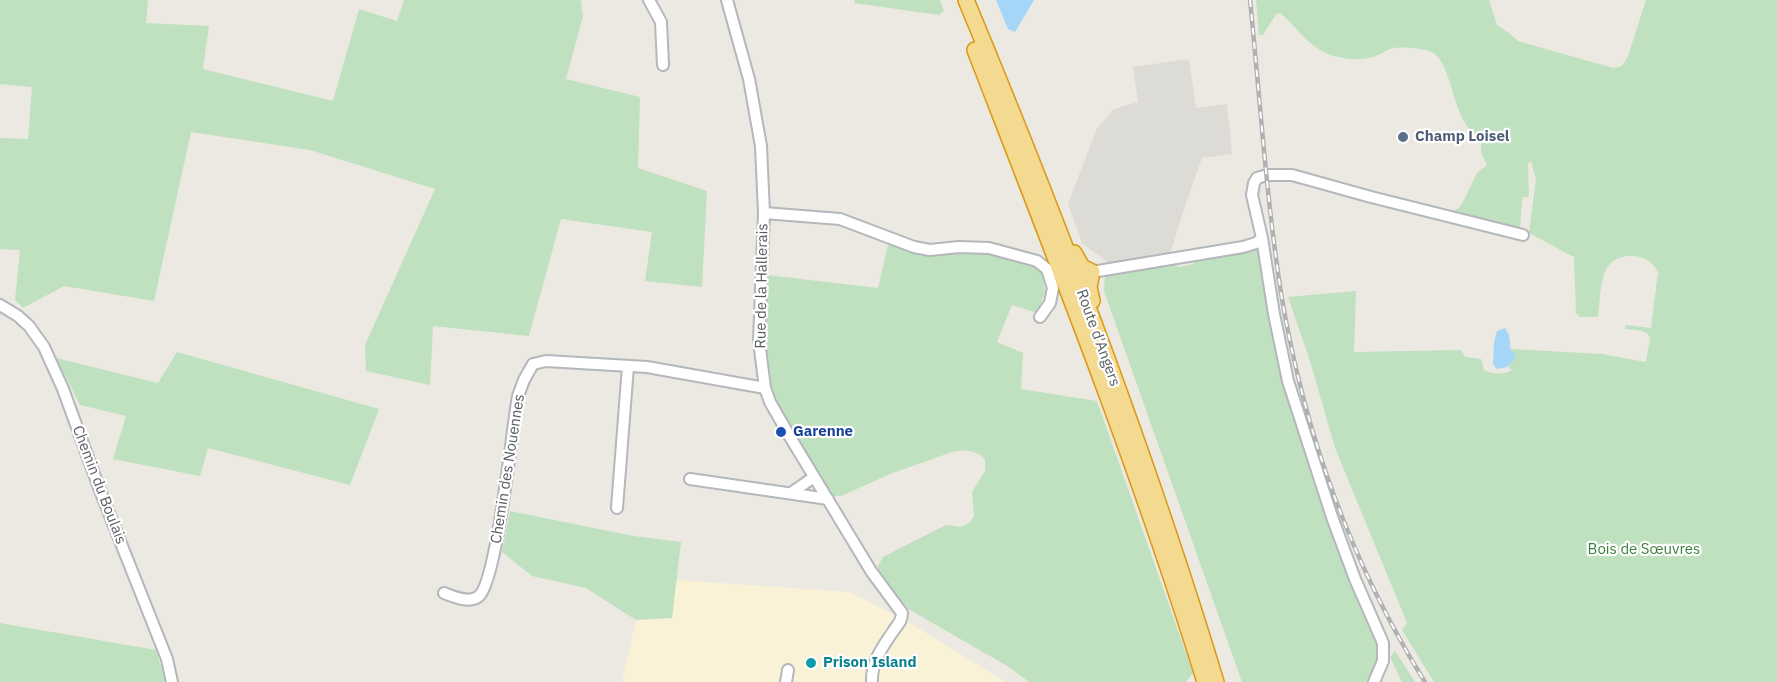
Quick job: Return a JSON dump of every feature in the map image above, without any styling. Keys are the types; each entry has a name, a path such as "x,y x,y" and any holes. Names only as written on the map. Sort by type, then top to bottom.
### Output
{"highway":[{"name":"Route d'Angers","path":"955,0 1046,231 1131,460 1205,682"},
{"name":"Route d'Angers","path":"966,0 1098,333 1216,682"},
{"path":"1044,194 1053,201 1077,260 1082,267 1092,272 1089,287 1097,318 1098,333"}],"street":[{"path":"649,0 661,22 663,65"},
{"name":"Rue de la Hallerais","path":"727,0 745,64 756,117 762,165 764,213 759,341 765,388 770,402 871,571 900,609 902,618 879,652 874,665 872,682"},
{"path":"1374,682 1383,662 1383,643 1332,518 1288,381 1252,195 1256,180 1268,175 1292,175 1523,235"},
{"path":"764,213 840,219 914,247 930,250 979,247 1037,261 1047,269 1052,281 1053,295 1040,317"},
{"path":"1092,272 1243,248 1262,238"},
{"name":"Chemin du Boulais","path":"0,305 18,316 29,327 44,347 63,388 101,493 167,659 172,682"},
{"name":"Chemin des Nouennes","path":"444,593 466,600 479,596 484,589 495,552 518,396 533,364 546,361 647,367 765,388"},
{"path":"616,508 628,366"},
{"path":"791,493 814,477"},
{"path":"690,479 828,499"}],"shaded area":[{"path":"1189,59 1196,108 1227,104 1232,154 1202,158 1170,254 1110,264 1082,243 1068,204 1097,128 1114,109 1138,102 1133,67"},
{"path":"676,580 850,592 913,625 1006,682 622,682 636,620 672,618"}],"green space":[{"path":"0,0 148,0 146,23 209,26 203,69 333,101 359,9 397,21 404,0 581,0 583,16 566,79 640,97 638,168 707,191 702,287 645,281 652,232 561,219 529,336 433,326 430,385 366,371 365,345 435,189 310,150 191,132 154,301 64,286 23,308 15,300 20,250 0,249 0,138 28,139 32,87 0,84"},
{"path":"855,0 940,0 944,11 939,15 854,3"},
{"name":"Bois de Sœuvres","path":"1256,0 1489,0 1497,25 1518,41 1613,68 1622,66 1628,56 1646,0 1777,0 1777,682 1434,682 1402,630 1407,623 1335,448 1310,361 1288,297 1356,291 1354,352 1461,350 1465,357 1481,359 1484,370 1502,373 1512,370 1509,368 1510,350 1512,349 1602,354 1646,362 1650,338 1640,330 1625,329 1626,325 1651,328 1658,272 1647,260 1640,257 1621,257 1612,261 1603,276 1598,317 1580,317 1576,313 1574,257 1529,233 1536,179 1531,161 1528,164 1529,197 1523,197 1520,228 1516,230 1487,224 1461,226 1450,221 1451,213 1461,206 1477,173 1487,165 1481,152 1481,143 1462,117 1447,74 1435,54 1420,49 1400,48 1390,49 1369,58 1338,57 1313,45 1280,13 1276,14 1263,35 1259,35"},
{"path":"888,245 927,255 978,252 1036,266 1043,275 1045,293 1037,313 1012,305 997,342 1023,353 1021,389 1097,401 1193,673 1186,682 1029,682 1009,667 910,610 892,592 879,574 878,566 883,557 946,525 961,527 969,523 974,516 972,492 985,471 985,459 970,451 952,452 890,474 841,496 833,496 779,407 770,382 764,347 767,275 878,288"},
{"path":"1260,246 1281,364 1303,451 1344,564 1370,619 1377,640 1375,666 1366,682 1242,682 1104,291 1105,277 1169,261 1179,267 1193,264 1201,256"},
{"path":"177,352 379,409 350,485 208,448 200,476 113,459 126,416 80,405 56,358 158,383"},
{"path":"510,511 633,536 681,542 672,618 636,620 586,588 532,576 502,552"},
{"path":"0,623 156,650 166,682 0,682"},
{"path":"1395,651 1415,682 1402,682 1390,657"}],"water":[{"path":"996,0 1034,0 1015,32 1008,29"},
{"path":"1505,328 1515,358 1507,367 1497,369 1493,364 1494,343 1497,331"}],"railway":[{"path":"1250,0 1276,257 1291,345 1303,396 1317,446 1353,543 1375,591 1425,682"}],"place":[{"name":"Champ Loisel","path":"1403,137"},
{"name":"Garenne","path":"781,432"},
{"name":"Prison Island","path":"811,663"}]}
